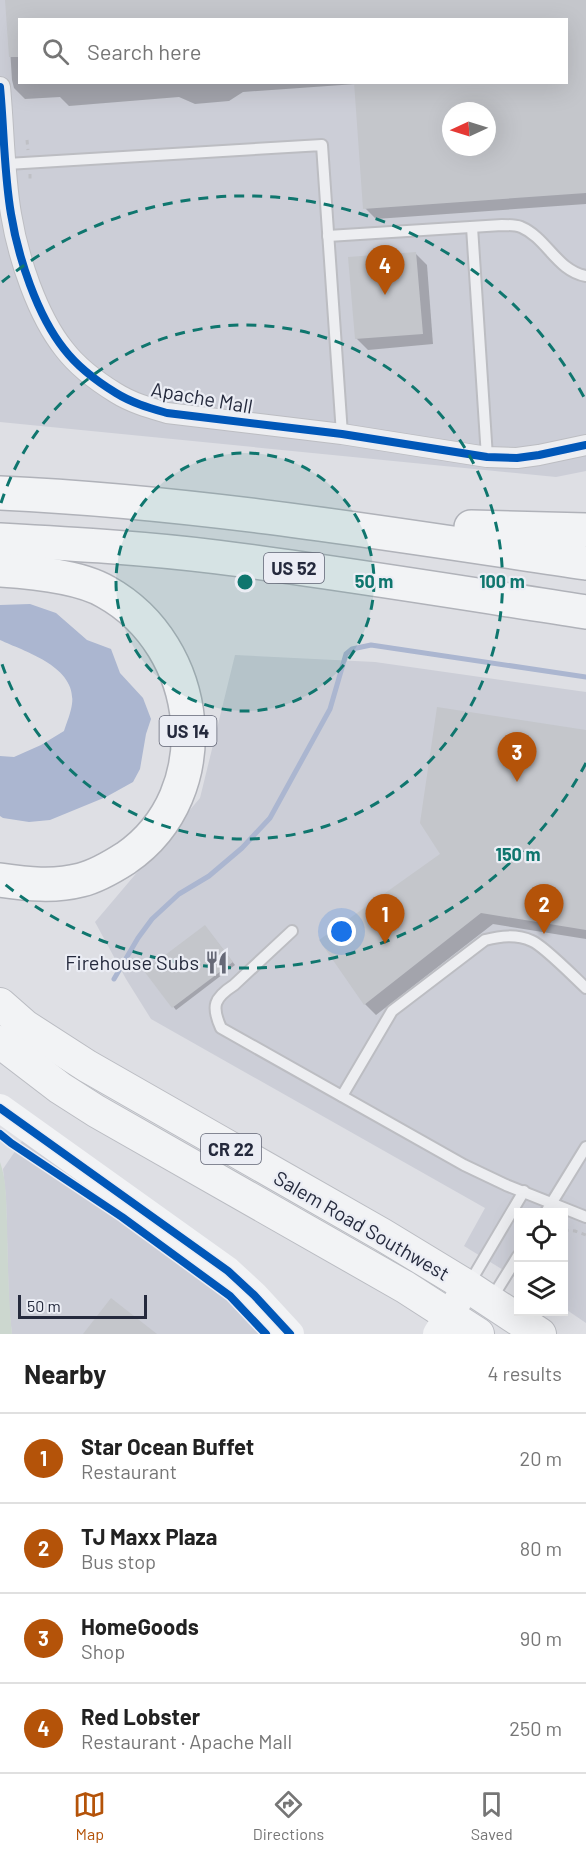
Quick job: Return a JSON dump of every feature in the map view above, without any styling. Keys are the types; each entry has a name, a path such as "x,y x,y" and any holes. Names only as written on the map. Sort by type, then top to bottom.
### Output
{"highway":[{"name":"US 52","path":"0,493 65,496 283,518 586,563"},
{"path":"283,518 515,529 586,530"},
{"name":"US 52","path":"0,540 88,545 215,557 586,612"},
{"name":"US 14","path":"0,570 40,573 82,583 104,590 127,604 164,645 175,666 187,705 188,734 183,779 173,803 157,829 139,849 98,875 81,880 52,885 0,880"}],"main road":[{"name":"Salem Road Southwest","path":"0,1004 25,1026 87,1066 383,1235 540,1334"},
{"name":"Salem Road Southwest","path":"0,1042 44,1076 96,1111 335,1246 461,1330"}],"street":[{"name":"Apache Mall","path":"0,87 12,222 27,277 50,327 64,349 83,368 117,394 167,413 342,435 487,457 517,458 586,445"},
{"path":"0,1108 228,1271 290,1334"},
{"path":"461,1330 479,1294"}],"lane":[{"path":"7,164 322,145 342,435"},
{"path":"328,236 502,225 519,226 532,233 566,267 577,275 586,276"},
{"path":"472,227 487,457"},
{"path":"292,931 224,992 216,1002 215,1013 221,1028 464,1165 524,1191 549,1208 586,1147"},
{"path":"342,1096 392,1011 485,940 502,936 518,937 534,942 586,988"},
{"path":"479,1294 524,1191"},
{"path":"568,1213 586,1217"},
{"path":"479,1294 514,1261"}],"path":[{"path":"568,1230 586,1235"}],"shaded area":[{"path":"0,0 586,0 586,471 556,477 0,422"},
{"path":"235,655 375,662 586,692 586,1323 568,1311 568,1208 514,1208 514,1277 464,1246 485,1208 151,1019 95,922 200,798"},
{"path":"24,1138 206,1273 255,1314 274,1334 12,1334 3,1169"},
{"path":"0,1162 6,1192 12,1334 0,1334"}],"water":[{"path":"30,604 56,613 87,640 111,649 120,673 143,698 151,719 140,769 133,782 106,797 50,820 29,822 0,816 0,756 14,757 41,745 64,731 72,704 67,680 58,671 36,656 0,640 0,605"}],"building":[{"path":"5,0 586,0 586,193 363,209 354,84 568,84 568,18 18,18 18,57 9,57"},
{"path":"416,252 423,334 355,339 348,257"},
{"path":"437,707 586,730 586,930 481,913 364,1005 319,940 440,854 420,823"},
{"path":"205,925 233,962 172,1008 144,971"},
{"path":"111,1298 157,1334 83,1334"}],"waterway":[{"path":"114,979 152,919 179,894 209,876 242,848 270,818 330,709 346,654 352,649 371,645 586,677"}],"cycle path":[{"path":"0,87 5,167 11,214 18,248 30,285 45,320 64,349 75,362 116,393 167,413 342,434 487,457 517,458 586,445"},
{"path":"0,1108 228,1271 290,1334"},
{"path":"0,1134 122,1217 230,1296 266,1334"}],"place":[{"name":"Red Lobster","path":"385,295"},
{"name":"HomeGoods","path":"517,782"},
{"name":"TJ Maxx Plaza","path":"544,934"},
{"name":"Star Ocean Buffet","path":"385,944"},
{"name":"Firehouse Subs","path":"217,962"}]}
